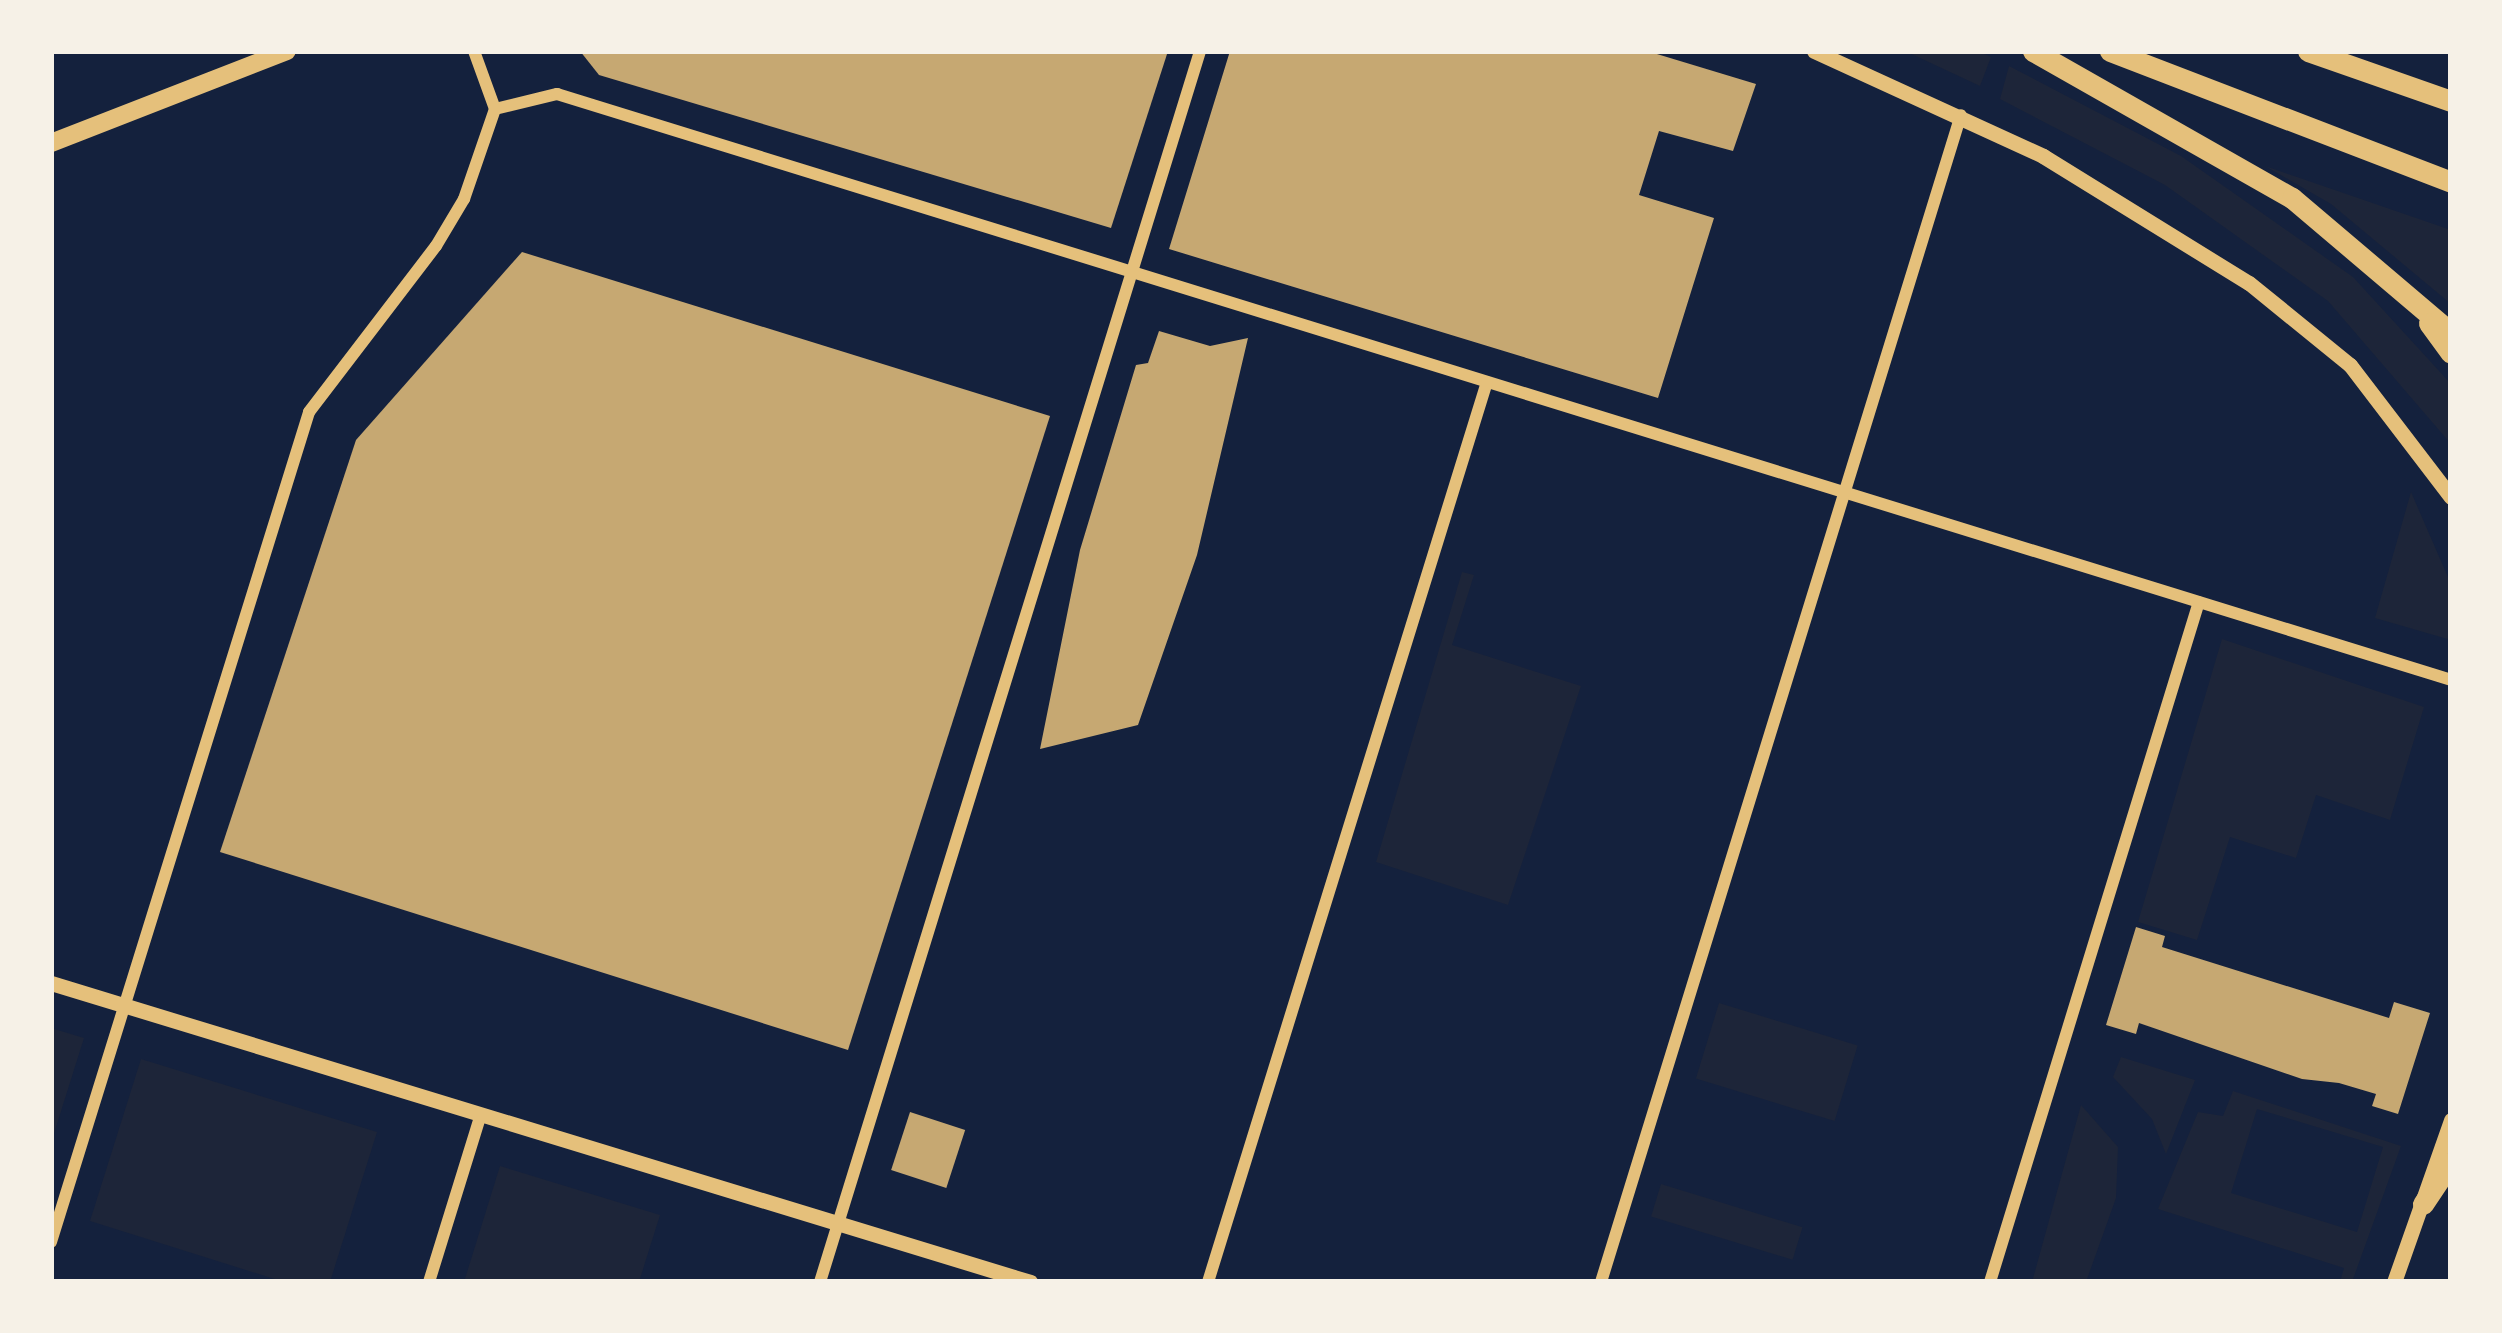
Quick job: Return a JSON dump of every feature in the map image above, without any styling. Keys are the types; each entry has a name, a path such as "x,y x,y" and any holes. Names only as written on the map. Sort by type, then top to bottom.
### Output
{"highway":[{"path":"2033,51 2292,198 2451,332"},
{"path":"2110,51 2451,182"},
{"path":"2308,51 2451,101"},
{"path":"2411,299 2451,353"},
{"path":"2423,1204 2451,1162"}],"main road":[{"path":"51,143 287,51"}],"street":[{"path":"51,1243 309,412 436,247 464,199 495,109 474,51"},
{"path":"820,1282 1200,51"},
{"path":"1814,51 1961,116 2127,202 2289,312 2379,395 2451,497"},
{"path":"495,109 557,94 1844,488 2451,680"},
{"path":"1601,1282 1961,116"},
{"path":"1208,1282 1487,382"},
{"path":"1990,1282 2200,602"},
{"path":"51,983 1030,1282"},
{"path":"430,1282 481,1114"},
{"path":"2393,1282 2451,1120"}],"shaded area":[{"path":"1905,51 1978,51 1991,57 1980,86"},
{"path":"2009,66 2181,156 2353,277 2451,384 2451,444 2328,301 2165,185 2000,99"},
{"path":"2265,166 2451,230 2451,304 2331,204"},
{"path":"2411,492 2451,584 2451,640 2375,618"},
{"path":"1462,572 1474,575 1452,645 1581,686 1508,905 1376,862"},
{"path":"2222,639 2424,707 2390,820 2316,795 2296,858 2230,837 2197,940 2138,922"},
{"path":"1719,1003 1858,1045 1835,1121 1696,1079"},
{"path":"51,1028 84,1038 51,1143"},
{"path":"2121,1057 2195,1080 2166,1154 2152,1119 2113,1077"},
{"path":"141,1059 377,1132 330,1282 284,1282 90,1221"},
{"path":"2233,1091 2401,1146 2352,1282 2340,1282 2344,1268 2158,1209 2198,1112 2223,1116","holes":["2257,1109 2383,1147 2357,1232 2231,1193"]},
{"path":"2081,1105 2118,1147 2116,1198 2086,1282 2032,1282"},
{"path":"500,1166 660,1215 639,1282 464,1282"},
{"path":"1661,1184 1803,1227 1793,1260 1651,1217"}],"building":[{"path":"580,51 1168,51 1111,228 599,75"},
{"path":"1230,51 1647,51 1756,84 1733,151 1659,131 1639,195 1714,218 1658,398 1169,249"},
{"path":"522,252 1050,416 848,1050 220,852 356,440"},
{"path":"1159,331 1210,346 1248,338 1197,555 1138,725 1040,749 1080,550 1136,365 1148,363"},
{"path":"2136,927 2165,936 2162,947 2389,1018 2394,1002 2430,1013 2398,1114 2372,1106 2376,1094 2302,1079 2139,1023 2136,1034 2106,1025"},
{"path":"910,1112 965,1130 946,1188 891,1170"}]}
